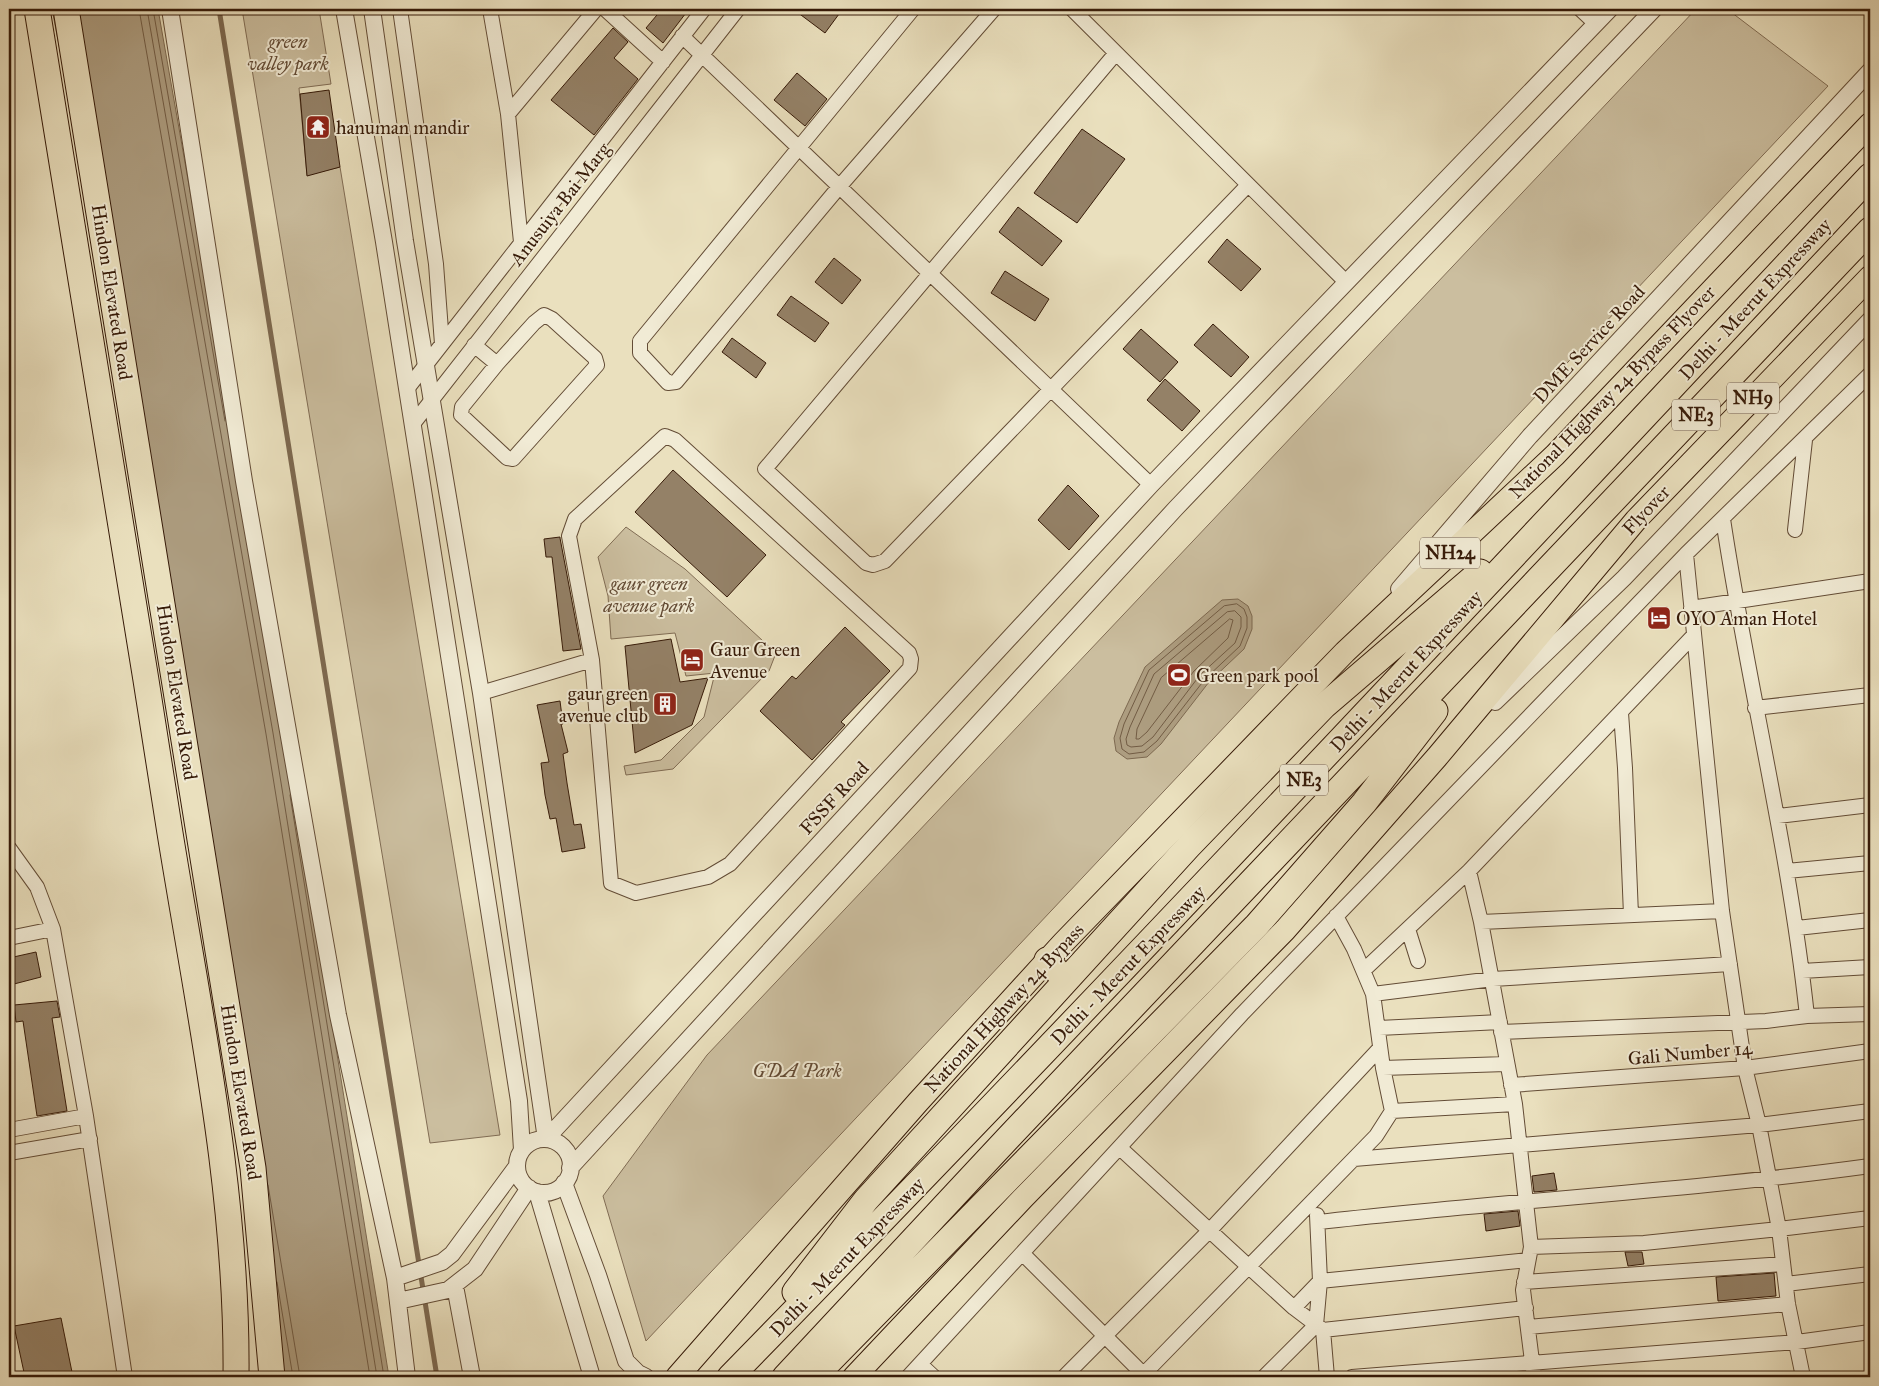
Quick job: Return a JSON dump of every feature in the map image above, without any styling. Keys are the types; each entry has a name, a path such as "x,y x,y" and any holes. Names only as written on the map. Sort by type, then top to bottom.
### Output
{"highway":[{"name":"Hindon Elevated Road","path":"37,9 101,391 224,1172 236,1319 236,1377"},
{"name":"Hindon Elevated Road","path":"66,9 253,1168 272,1377"},
{"name":"National Highway 24 Bypass Flyover","path":"1345,652 1555,455 1870,124"},
{"name":"Delhi - Meerut Expressway","path":"729,1377 930,1172 1580,486 1870,176"},
{"name":"Delhi - Meerut Expressway","path":"785,1377 1001,1145 1521,600 1870,230"},
{"name":"Flyover","path":"854,1377 1152,1048 1285,930 1437,757 1636,520 1870,277"},
{"path":"729,1377 866,1200 1188,847 1324,706 1580,486"},
{"path":"814,1377 1152,1048 1364,803 1521,600"},
{"name":"National Highway 24 Bypass","path":"676,1377 918,1102 1047,960 1345,652"},
{"path":"1047,960 1065,980"}],"street":[{"path":"170,9 244,481 333,986 401,1276 398,1301 408,1377"},
{"path":"344,9 407,389 519,1101 522,1150 517,1166 452,1254 442,1262 401,1276"},
{"path":"372,9 405,241 481,693 546,1139"},
{"path":"400,9 436,264 442,344"},
{"path":"490,9 508,114 521,242"},
{"path":"508,114 596,9"},
{"path":"604,9 663,62"},
{"name":"Anusuiya Bai Marg","path":"407,389 704,9"},
{"name":"Anusuiya Bai Marg","path":"412,424 738,9"},
{"path":"912,9 640,340 640,353 668,383 676,382 840,187 994,9"},
{"path":"1072,9 1346,282"},
{"path":"1580,9 1596,24"},
{"name":"FSSF Road","path":"546,1139 1152,485 1610,9"},
{"path":"533,1190 554,1190 564,1183 570,1168 1176,508 1654,9"},
{"path":"682,36 1152,485"},
{"path":"1116,53 764,469 866,563 879,564 885,561 1248,185"},
{"name":"DME Service Road","path":"1345,652 1530,436 1870,71"},
{"path":"544,316 552,319 595,358 597,366 513,459 507,458 461,415 460,411 497,364 534,323 544,316"},
{"path":"1437,757 1624,578 1870,320"},
{"path":"474,345 497,364"},
{"path":"908,1377 1242,1014 1686,554 1750,490 1805,440 1870,374"},
{"path":"665,436 675,440 909,653 911,659 910,668 730,864 708,877 636,893 611,883 592,660 569,536 570,527 575,519 665,436"},
{"path":"1795,530 1805,440"},
{"path":"1723,519 1735,602 1778,816 1797,928 1807,1016"},
{"path":"1686,554 1722,911 1745,1068 1770,1180 1779,1229 1788,1304 1803,1377"},
{"path":"1691,608 1870,581"},
{"path":"1364,970 1468,871 1526,808 1621,713 1694,636"},
{"path":"481,693 592,660"},
{"path":"1755,708 1870,695"},
{"path":"1621,713 1626,768 1631,915"},
{"path":"1778,816 1870,805"},
{"path":"9,848 37,887 53,929 90,1139 125,1377"},
{"path":"1787,871 1870,863"},
{"path":"1468,871 1493,979 1506,1064 1515,1104 1527,1201 1529,1253 1524,1282 1533,1371"},
{"path":"1481,922 1722,911"},
{"path":"1023,1254 1144,1376 1248,1266 1314,1202 1376,1136 1392,1112 1383,1068 1373,994 1364,970 1336,916"},
{"path":"1797,928 1870,920"},
{"path":"9,938 53,929"},
{"path":"1408,929 1418,961"},
{"path":"1373,994 1493,979 1730,964"},
{"path":"1802,971 1870,967"},
{"path":"1379,1028 1738,1021 1870,1014"},
{"path":"1064,1377 1211,1229 1380,1048"},
{"name":"Gali Number 14","path":"1511,1085 1745,1068 1870,1051"},
{"path":"1383,1068 1506,1064"},
{"path":"1392,1112 1515,1104"},
{"path":"1354,1159 1759,1125 1870,1111"},
{"path":"9,1130 86,1116"},
{"path":"9,1153 90,1139"},
{"path":"522,1150 529,1144 546,1139 563,1146 568,1153 570,1168"},
{"path":"1120,1148 1211,1229 1294,1308 1319,1327"},
{"path":"517,1166 523,1182 533,1190 592,1377"},
{"path":"1319,1222 1527,1201 1770,1180 1870,1166"},
{"path":"564,1183 598,1275 626,1361 638,1373 646,1377"},
{"path":"398,1301 452,1288 475,1269 533,1190"},
{"path":"1314,1202 1319,1222 1319,1327 1326,1377"},
{"path":"1294,1308 1320,1281 1529,1253 1644,1243 1870,1218"},
{"path":"1524,1282 1783,1264"},
{"path":"1786,1284 1870,1274"},
{"path":"452,1288 472,1377"},
{"path":"1528,1327 1788,1304"},
{"path":"1264,1377 1319,1327 1526,1308"},
{"path":"1352,1377 1533,1371 1797,1342 1870,1332"},
{"path":"920,1364 934,1377"}],"green space":[{"name":"green valley park","path":"242,9 319,9 331,84 299,88 307,175 340,167 500,1135 430,1143"},
{"name":"GDA Park","path":"1696,9 1727,9 1828,86 646,1341 603,1196 707,1055"},
{"name":"gaur green avenue park","path":"626,527 685,569 776,653 769,671 673,769 626,775 624,766 661,760 704,717 715,673 686,676 675,633 611,639 608,596 598,557"}],"water":[{"path":"52,9 158,9 285,731 389,1377 282,1377 79,149"},
{"name":"Green park pool","path":"1238,599 1248,606 1252,616 1252,629 1244,649 1209,682 1161,744 1147,757 1127,759 1116,751 1114,738 1119,722 1145,667 1222,600"}],"building":[{"path":"662,9 689,9 663,43 646,28"},
{"path":"793,9 831,9 839,14 825,33"},
{"path":"613,28 628,42 614,58 638,79 594,135 551,100"},
{"path":"797,73 827,99 805,126 774,100"},
{"name":"hanuman mandir","path":"329,90 340,167 307,176 300,94"},
{"path":"1082,129 1125,159 1077,223 1034,193"},
{"path":"1018,207 1062,241 1042,266 999,232"},
{"path":"1227,239 1261,269 1241,291 1208,262"},
{"path":"834,258 861,280 842,304 815,282"},
{"path":"1005,271 1049,299 1035,321 991,293"},
{"path":"791,296 829,323 815,342 777,315"},
{"path":"1213,324 1249,357 1231,377 1194,345"},
{"path":"1141,329 1178,362 1160,382 1123,349"},
{"path":"732,338 766,363 756,378 722,352"},
{"path":"1165,379 1200,411 1182,431 1147,400"},
{"path":"673,470 766,555 727,597 635,512"},
{"path":"1068,485 1099,516 1069,550 1038,520"},
{"path":"560,537 581,649 563,651 552,557 546,557 544,539"},
{"path":"845,627 890,671 841,722 845,725 812,760 760,711 792,676 796,679"},
{"name":"gaur green avenue club","path":"671,639 680,682 708,678 692,725 635,753 625,646"},
{"path":"560,701 563,724 561,724 568,752 563,754 574,825 581,824 585,848 562,852 556,818 550,819 545,795 541,763 549,762 537,705"},
{"path":"36,952 41,977 14,984 9,958"},
{"path":"57,1001 60,1017 52,1018 67,1111 37,1116 23,1021 16,1022 14,1005"},
{"path":"1554,1173 1557,1190 1534,1192 1532,1176"},
{"path":"1518,1211 1520,1226 1486,1231 1484,1214"},
{"path":"1625,1252 1642,1252 1644,1264 1628,1266"},
{"path":"1774,1273 1776,1296 1718,1301 1716,1277"},
{"path":"61,1318 73,1377 25,1377 14,1326"}],"waterway":[{"path":"219,9 437,1377"}],"place":[{"name":"hanuman mandir","path":"318,127"},
{"name":"OYO Aman Hotel","path":"1659,618"},
{"name":"Gaur Green Avenue","path":"692,660"},
{"name":"Green park pool","path":"1179,675"},
{"name":"gaur green avenue club","path":"665,704"}]}
